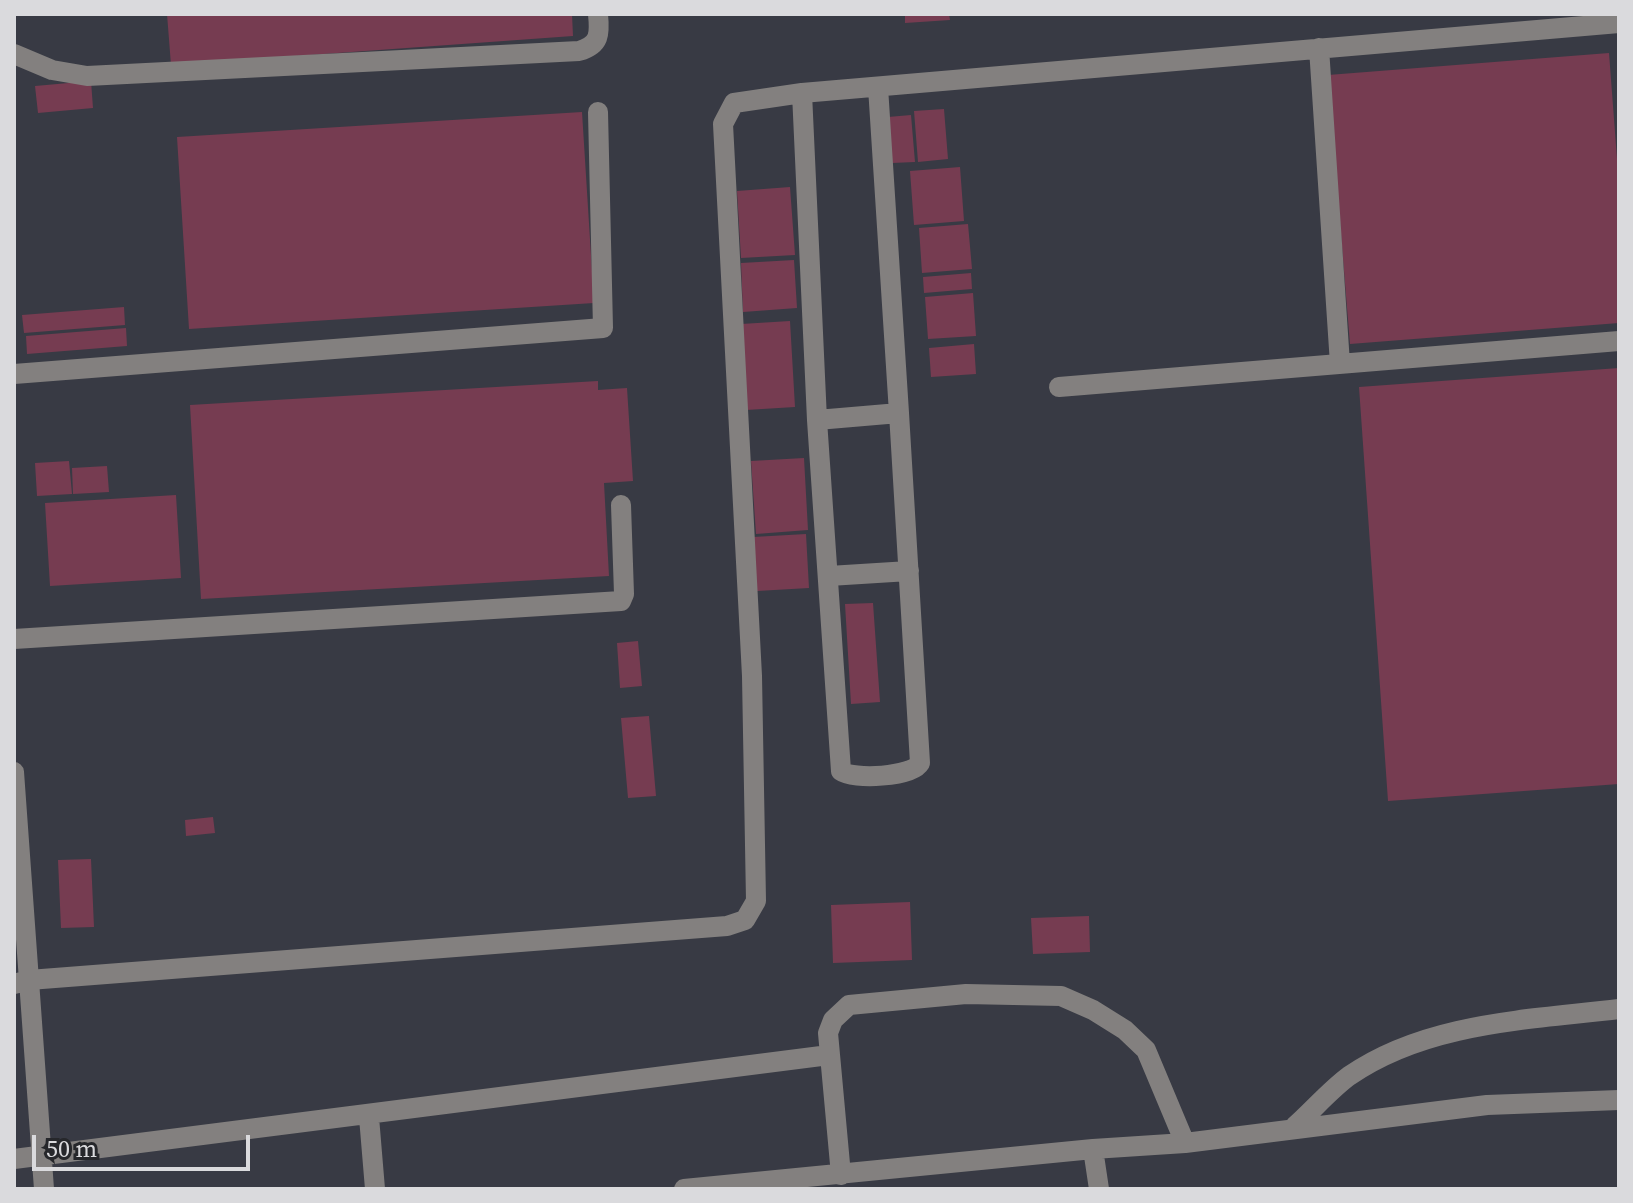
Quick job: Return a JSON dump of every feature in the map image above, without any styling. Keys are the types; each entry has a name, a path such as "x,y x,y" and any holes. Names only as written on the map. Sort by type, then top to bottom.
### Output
{"lane":[{"path":"14,54 52,70 87,76 579,51 589,48 599,37 598,14"},
{"path":"21,982 727,926 745,920 756,901 757,886 755,752 723,124 729,108 741,100 1619,23"},
{"path":"1319,48 1340,364"},
{"path":"802,93 817,420 841,771 850,776 878,775 914,771 920,763 878,87"},
{"path":"14,374 603,328 598,112"},
{"path":"1059,387 1619,341"},
{"path":"817,420 899,413"},
{"path":"14,639 621,601 624,594 621,505"},
{"path":"829,576 909,571"},
{"path":"14,772 21,982 44,1189"},
{"path":"841,1175 829,1055 830,1026 849,1005 966,994 1061,996 1114,1023 1146,1050 1185,1143"},
{"path":"1295,1126 1349,1077 1431,1039 1489,1024 1619,1009"},
{"path":"14,1159 369,1117 829,1055"},
{"path":"684,1189 1093,1149 1185,1143 1295,1126 1487,1105 1619,1100"},
{"path":"369,1117 375,1189"},
{"path":"1093,1149 1099,1189"}],"shaded area":[{"path":"14,14 1619,14 1619,1189 14,1189"}],"building":[{"path":"167,14 572,14 573,36 171,65"},
{"path":"905,14 949,14 950,20 905,23"},
{"path":"1609,53 1619,185 1619,323 1350,344 1328,75"},
{"path":"91,81 93,108 38,113 35,86"},
{"path":"944,109 948,159 918,162 914,111"},
{"path":"582,112 594,303 189,329 177,137"},
{"path":"911,115 915,162 892,163 888,117"},
{"path":"960,167 964,221 914,225 910,171"},
{"path":"790,187 795,255 741,258 737,191"},
{"path":"968,224 972,269 922,273 919,228"},
{"path":"794,260 797,308 743,312 741,263"},
{"path":"971,273 972,289 924,293 923,277"},
{"path":"973,293 976,336 928,339 925,297"},
{"path":"124,307 125,325 24,333 22,315"},
{"path":"790,321 795,407 746,410 741,324"},
{"path":"126,328 127,346 27,354 26,336"},
{"path":"974,344 976,374 931,377 929,348"},
{"path":"1619,368 1619,784 1388,801 1359,387"},
{"path":"598,381 598,390 627,388 633,481 604,483 609,576 201,599 190,405"},
{"path":"804,458 808,530 756,534 751,461"},
{"path":"69,461 72,494 37,496 35,463"},
{"path":"107,466 109,492 73,494 72,468"},
{"path":"176,495 181,578 50,586 45,503"},
{"path":"806,534 809,588 757,591 753,537"},
{"path":"873,603 880,702 851,704 845,604"},
{"path":"638,641 642,686 620,688 617,643"},
{"path":"649,716 656,796 628,798 621,718"},
{"path":"213,817 215,833 186,836 185,820"},
{"path":"91,859 94,927 61,928 58,860"},
{"path":"910,902 912,960 833,963 831,905"},
{"path":"1089,916 1090,952 1033,954 1031,918"}]}
